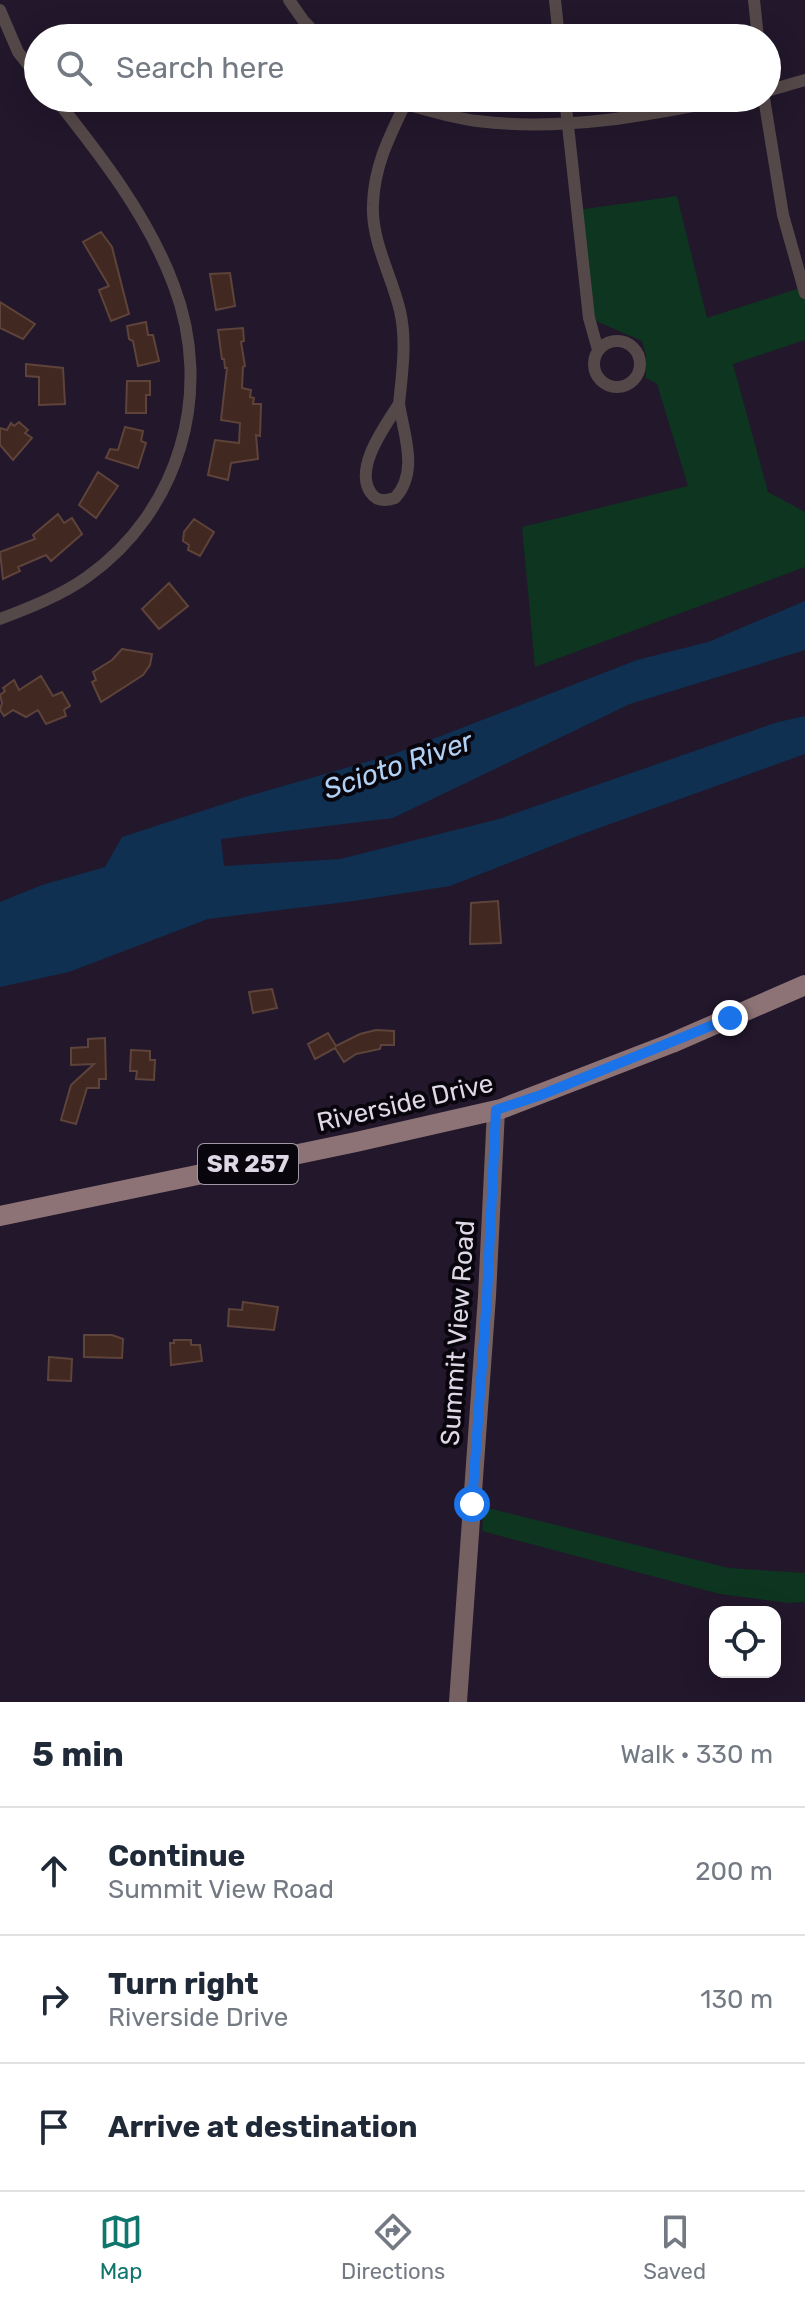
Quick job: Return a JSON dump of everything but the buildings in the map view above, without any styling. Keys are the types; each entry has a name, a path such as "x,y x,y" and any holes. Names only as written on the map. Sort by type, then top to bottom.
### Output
{"main road":[{"name":"Riverside Drive","path":"0,1216 377,1138 496,1110 804,991"}],"street":[{"path":"289,0 307,24"},
{"path":"555,0 558,24"},
{"path":"754,0 757,24"},
{"path":"0,10 24,60"},
{"path":"781,87 805,80"},
{"path":"0,619 26,610 87,577 138,530 156,506 176,466 188,419 190,356 185,320 174,286 142,216 65,112"},
{"path":"396,112 381,156 372,206 375,230 400,313 404,358 399,404 409,454 407,478 395,498 385,501 375,498 368,490 368,459 399,404"},
{"path":"442,112 476,121 568,125 665,112"},
{"path":"567,112 589,318 598,350"},
{"path":"766,112 783,215 805,293"},
{"name":"Summit View Road","path":"458,1702 487,1296 496,1110"}],"green space":[{"path":"677,196 707,318 803,287 805,292 805,340 733,364 768,492 805,512 805,567 535,667 522,527 688,486 657,384 646,378 642,341 589,318 577,210"},
{"path":"484,1507 729,1568 805,1573 805,1602 788,1603 720,1594 482,1531"}],"water":[{"name":"Scioto River","path":"805,601 805,650 630,704 393,818 221,839 224,866 340,859 499,819 778,722 805,716 805,754 577,836 450,886 208,919 69,972 0,987 0,902 42,885 105,867 122,837 394,754 637,660 708,642"}],"route":[{"path":"472,1504 496,1110 541,1095 730,1018"}]}
